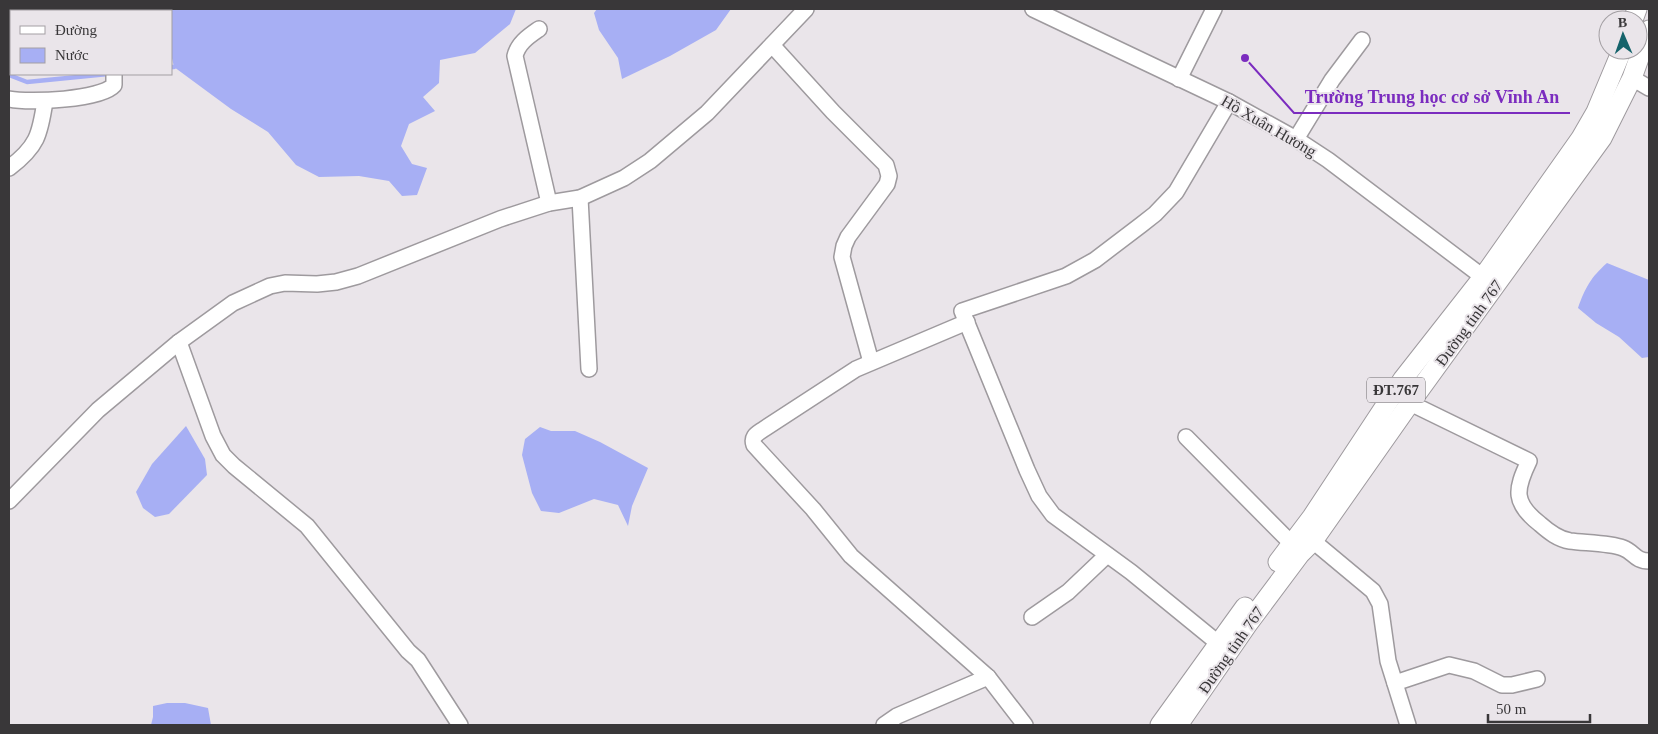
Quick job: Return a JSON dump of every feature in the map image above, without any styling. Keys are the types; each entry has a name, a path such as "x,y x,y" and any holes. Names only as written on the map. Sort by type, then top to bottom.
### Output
{"main road":[{"name":"Đường tỉnh 767","path":"1178,725 1300,554 1313,542 1328,507 1403,379 1490,282 1602,138 1632,78 1649,30"},
{"name":"Đường tỉnh 767","path":"1160,725 1292,544 1328,507 1410,403 1490,282 1581,138 1596,112 1618,60"}],"street":[{"path":"9,502 98,410 180,342 233,303 270,286 285,283 317,284 336,282 358,276 500,219 549,203 580,198 624,178 650,161 707,113 806,9"},
{"name":"Hồ Xuân Hương","path":"1034,9 1229,102 1296,139 1328,160 1490,282"},
{"path":"1179,78 1214,9"},
{"path":"540,29 522,42 516,49 515,56 549,203"},
{"path":"1296,139 1332,80 1362,40"},
{"path":"772,45 833,112 886,165 889,176 887,184 848,237 842,257 871,362"},
{"path":"9,98 45,101 81,97 112,88 115,77"},
{"path":"1632,78 1649,88"},
{"path":"9,168 30,150 36,140 41,126 45,101"},
{"path":"1218,643 1053,515 1039,496 962,311 1066,276 1095,260 1155,214 1176,192 1229,102"},
{"path":"580,198 589,369"},
{"path":"967,322 856,369 754,436 752,440 754,445 813,509 851,556 988,677 1025,725"},
{"path":"180,342 213,436 223,455 307,526 408,651 418,660 460,725"},
{"path":"1410,403 1529,461 1520,483 1520,505 1531,517 1551,533 1567,540 1624,548 1641,561 1649,561"},
{"path":"1186,437 1292,544"},
{"path":"1313,542 1373,591 1378,598 1388,661 1408,725"},
{"path":"1032,617 1068,592 1107,555"},
{"path":"1395,683 1449,665 1474,671 1502,685 1512,686 1537,679"},
{"path":"884,725 897,716 988,677"}],"water":[{"path":"139,9 516,9 510,24 475,53 440,60 439,83 423,97 435,111 409,124 401,146 412,164 427,168 417,195 402,196 389,181 359,176 319,177 296,165 268,132 231,109 174,67 172,58 172,10"},
{"path":"597,9 731,9 716,30 670,56 622,79 618,58 599,30 594,13"},
{"path":"1607,263 1649,280 1649,357 1642,358 1619,337 1596,323 1578,308 1589,283"},
{"path":"186,426 205,459 207,475 169,514 155,517 143,508 136,492 152,464"},
{"path":"540,427 551,431 575,431 648,468 632,506 628,526 618,505 594,499 559,513 541,511 532,493 522,455 525,439"},
{"path":"167,703 185,703 208,708 211,725 151,725 153,706"}],"waterway":[{"path":"9,75 27,82 98,75"}],"place":[{"name":"Trường Trung học cơ sở Vĩnh An","path":"1245,58"}]}
